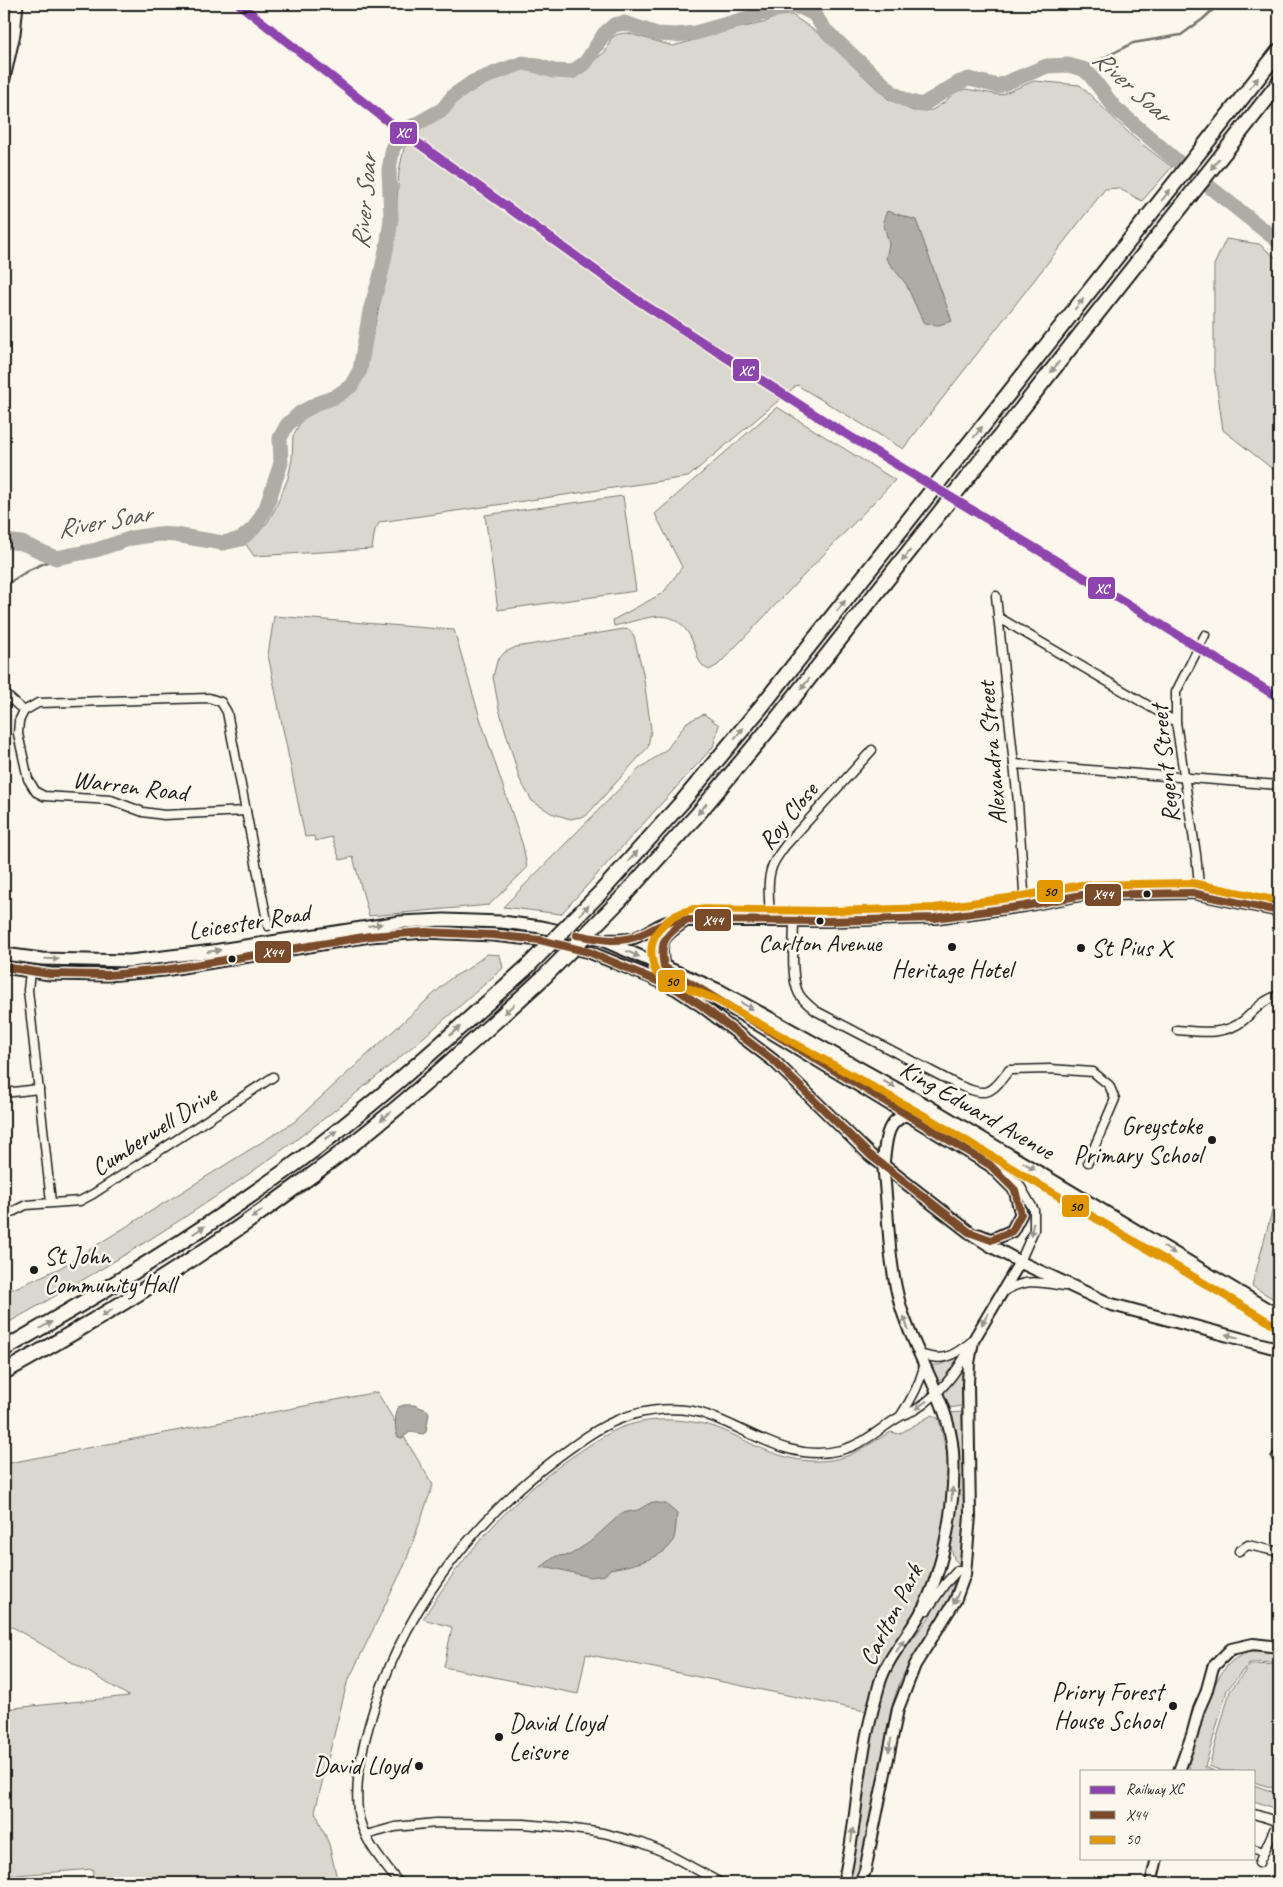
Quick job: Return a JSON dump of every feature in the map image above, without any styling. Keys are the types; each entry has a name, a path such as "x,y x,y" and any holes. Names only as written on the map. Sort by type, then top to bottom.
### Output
{"highway":[{"path":"4,1349 170,1249 289,1168 368,1106 525,969 601,892 683,801 761,707 1279,51"},
{"path":"4,1372 116,1307 216,1243 298,1186 422,1086 545,976 619,901 697,814 772,725 1279,83"}],"main road":[{"path":"4,78 14,34 16,4"},
{"name":"Leicester Road","path":"4,954 42,959 130,961 213,951 400,922 468,920 502,922"},
{"name":"King Edward Avenue","path":"502,922 541,927 602,940 721,991 928,1106 1279,1316"},
{"name":"Leicester Road","path":"4,967 30,972 108,975 164,970 398,933 459,932 493,935"},
{"name":"King Edward Avenue","path":"493,935 540,940 589,952 624,965 676,989 702,1006 774,1061 870,1155 969,1232 1020,1262 1110,1304 1279,1349"},
{"name":"King Edward Avenue","path":"668,969 990,1165 1015,1190 1021,1214 1012,1231 991,1240 969,1232"},
{"path":"884,1165 886,1134 894,1123 906,1114 928,1106"}],"street":[{"name":"Alexandra Street","path":"996,596 1014,764 1025,906"},
{"path":"998,617 1176,722"},
{"name":"Regent Street","path":"1200,895 1176,722 1176,692 1205,635"},
{"path":"4,693 24,711 38,703 210,698 221,702 227,712 268,926"},
{"name":"Warren Road","path":"24,711 19,721 18,734 28,779 36,792 44,796 110,800 143,812 164,816 246,811"},
{"name":"Roy Close","path":"770,920 770,880 775,860 785,846 872,750"},
{"path":"1014,764 1279,785"},
{"path":"602,940 633,938 667,920 676,919 686,921 794,921 934,918 1025,906 1082,896 1192,893 1279,911"},
{"path":"668,969 660,950 673,929 686,921"},
{"path":"794,921 795,979 798,993 802,998 816,1010 958,1085 978,1093 994,1089 1009,1070 1050,1069 1093,1072 1109,1085 1115,1099 1088,1162"},
{"path":"30,972 28,990 51,1202"},
{"path":"1177,1030 1226,1031 1243,1021 1260,1005 1279,996"},
{"name":"Cumberwell Drive","path":"4,1216 26,1205 80,1201 273,1077"},
{"path":"4,1093 39,1089"},
{"name":"Carlton Park","path":"843,1883 851,1846 858,1787 881,1680 890,1661 921,1613 938,1572 950,1510 953,1450 950,1431 937,1393 924,1366 900,1305 893,1272 884,1165"},
{"name":"Carlton Park","path":"860,1883 865,1871 893,1726 900,1700 915,1665 955,1602 965,1574 970,1516 968,1392 969,1363 973,1341 999,1294 1020,1262 1034,1230 1034,1210 1019,1184 990,1165"},
{"path":"999,1294 1016,1284 1035,1281 1075,1288"},
{"path":"920,1354 934,1359 944,1358 956,1354 973,1341"},
{"path":"399,1883 374,1850 358,1814 357,1780 362,1751 379,1695 404,1634 444,1570 475,1532 530,1478 598,1429 620,1419 644,1412 683,1410 705,1414 786,1449 813,1454 841,1450 857,1445 900,1417 916,1410 937,1393 962,1362 973,1341"},
{"path":"900,1417 913,1399 920,1383 924,1366"},
{"path":"1239,1551 1248,1541 1279,1552"},
{"path":"912,1626 922,1617 945,1584 958,1570"},
{"path":"1179,1770 1213,1667 1232,1649 1253,1644 1279,1646"},
{"path":"1256,1815 1279,1821 1259,1863"},
{"path":"366,1835 395,1827 436,1823 524,1824 567,1828 603,1833 642,1843 674,1856 721,1883"},
{"path":"1256,1850 1264,1852"},
{"path":"1151,1883 1157,1860"}],"shaded area":[{"path":"792,15 818,33 888,99 913,111 932,110 945,102 954,92 966,89 1000,95 1034,81 1080,85 1134,138 1172,167 1142,201 1118,188 1105,189 903,449 797,385 688,477 380,522 375,530 372,549 254,556 245,543 267,523 275,509 288,478 292,459 293,436 301,421 313,412 346,396 363,379 395,236 399,171 404,148 420,129 439,117 462,97 502,75 522,69 560,78 580,72 606,51 611,38 618,34 627,33 673,46 763,23 778,16"},
{"path":"887,211 916,220 952,321 939,325 924,324 906,284 886,259 889,244 883,221"},
{"path":"1226,239 1259,244 1279,260 1279,474 1223,430 1214,367 1214,265"},
{"path":"777,407 895,480 718,665 709,670 699,661 688,633 672,618 662,616 651,617 614,626 613,620 663,593 682,567 655,514"},
{"path":"623,496 636,591 498,610 485,515"},
{"path":"274,616 454,630 480,718 523,846 527,868 489,905 369,916 353,857 340,860 332,837 315,841 314,836 305,837 268,655"},
{"path":"624,629 630,630 634,636 643,673 651,729 648,747 586,816 570,819 551,813 532,801 520,780 499,709 493,677 497,661 505,652 516,647"},
{"path":"704,714 719,725 713,747 561,914 503,907 639,769 667,749 687,722"},
{"path":"487,954 500,955 503,968 378,1076 296,1140 174,1224 90,1276 4,1325 4,1293 60,1268 294,1122 451,978 466,970"},
{"path":"1279,1185 1279,1302 1252,1286"},
{"path":"958,1358 939,1386 929,1365 939,1365"},
{"path":"964,1363 962,1406 949,1408 941,1392"},
{"path":"377,1392 433,1485 405,1564 347,1683 315,1811 329,1844 338,1883 92,1883 93,1869 4,1876 4,1709 129,1696 4,1622 4,1464"},
{"path":"414,1405 427,1410 429,1413 426,1432 423,1434 410,1432 402,1438 398,1437 395,1427 396,1414 398,1407"},
{"path":"962,1412 965,1521 959,1564 954,1559 950,1544 958,1488 959,1452 950,1413"},
{"path":"932,1415 939,1419 948,1459 947,1482 950,1485 943,1534 924,1598 870,1712 586,1654 578,1694 444,1667 452,1627 423,1619 438,1595 472,1550 510,1508 553,1471 613,1431 640,1422 686,1421 714,1427 788,1458 821,1461 833,1460 849,1455 891,1432 899,1434"},
{"path":"652,1502 666,1504 677,1514 674,1538 664,1551 656,1556 637,1563 610,1569 605,1575 590,1577 549,1567 540,1568 556,1556 570,1555 590,1542 622,1513 638,1510"},
{"path":"953,1579 953,1586 943,1611 904,1673 897,1691 891,1709 862,1862 855,1883 849,1883 868,1756 878,1708 889,1673 895,1661 928,1619 946,1585"},
{"path":"1253,1651 1279,1652 1279,1662 1249,1663 1227,1690 1205,1767 1212,1770 1190,1770 1189,1759 1214,1686 1227,1666 1246,1653"},
{"path":"1279,1664 1279,1790 1256,1783 1256,1770 1219,1770 1209,1766 1230,1691 1250,1665"},
{"path":"1256,1786 1279,1794 1279,1810 1256,1802"}],"waterway":[{"path":"1082,69 1133,43 1181,35 1203,19 1219,4"},
{"name":"River Soar","path":"4,541 22,543 56,558 96,550 132,538 158,534 223,543 241,539 254,528 266,508 281,463 280,438 287,425 300,413 318,403 335,397 351,386 360,370 370,311 388,241 391,218 389,170 393,147 413,126 443,109 453,96 473,82 523,63 554,71 572,72 586,62 604,34 614,25 625,23 657,34 676,35 695,33 790,6 802,8 814,14 825,30 893,93 907,101 922,105 960,82 969,79 998,86 1047,66 1068,65 1083,69 1090,75 1115,108 1177,161 1279,242"},
{"path":"4,586 29,570 56,558"}],"rail line":[{"name":"XC","path":"239,4 390,123 637,300 831,425 1128,604 1279,698"}],"transit line":[{"name":"50","path":"1274,1325 923,1115 717,1000 659,976 653,965 651,949 653,940 662,926 677,915 694,909 828,911 934,908 1023,896 1081,885 1192,883 1279,901"},
{"name":"X44","path":"577,935 609,940 632,938 677,920 828,921 935,918 1025,906 1082,895 1192,893 1279,911"},
{"name":"X44","path":"4,967 50,974 108,975 164,970 370,936 425,932 493,935 540,940 589,952 676,989 702,1006 774,1061 870,1155 969,1232 991,1240 1012,1231 1021,1214 1015,1190 990,1165 664,967 662,951 665,940 673,930 686,921"}],"place":[{"name":"Carlton Avenue","path":"820,921"},
{"name":"Heritage Hotel","path":"952,947"},
{"name":"St Pius X","path":"1081,948"},
{"name":"Greystoke Primary School","path":"1212,1140"},
{"name":"St John Community Hall","path":"34,1270"},
{"name":"Priory Forest House School","path":"1173,1706"},
{"name":"David Lloyd Leisure","path":"499,1737"},
{"name":"David Lloyd","path":"419,1766"}]}
